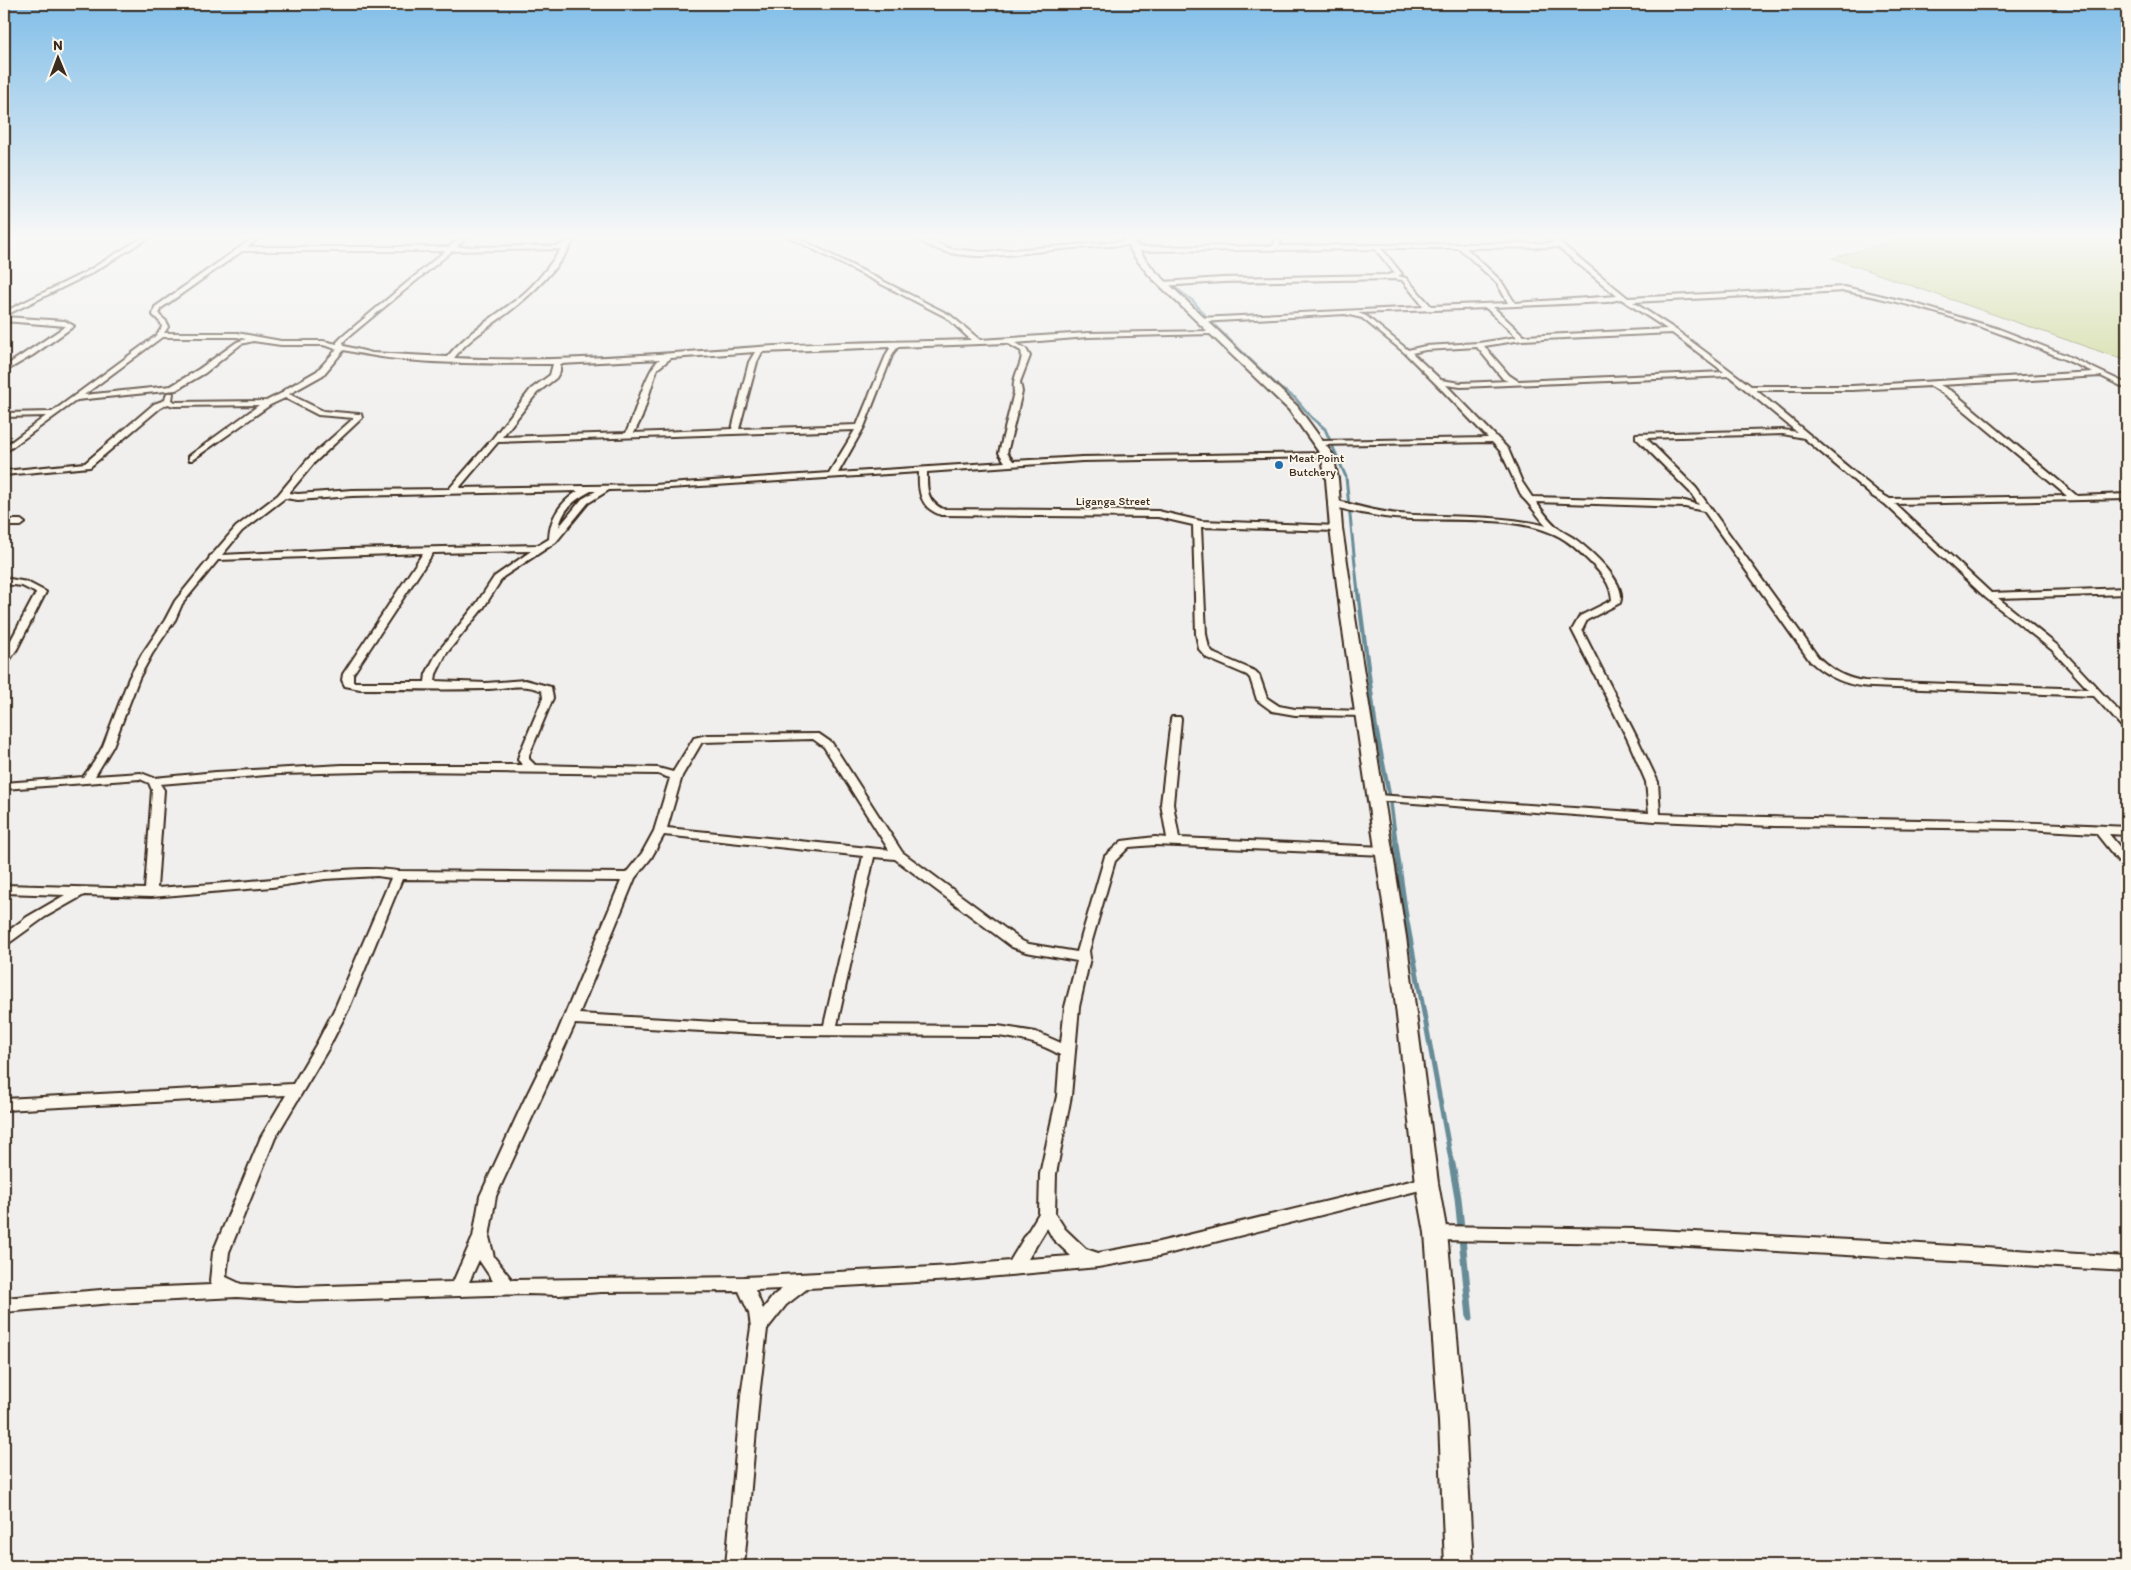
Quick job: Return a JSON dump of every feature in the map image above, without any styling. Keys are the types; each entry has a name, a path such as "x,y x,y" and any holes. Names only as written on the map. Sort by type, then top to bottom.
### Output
{"main road":[{"path":"1189,309 1293,408 1324,449 1335,503 1336,528 1378,798 1427,1183 1436,1233 1452,1422 1459,1566"}],"street":[{"path":"4,451 160,335 165,327 164,322 156,315 157,309"},
{"path":"192,458 267,403 285,395 320,373 341,349 340,342 378,309"},
{"path":"448,360 461,343 508,309"},
{"path":"935,309 958,323 971,338 980,342"},
{"path":"323,343 341,349 372,355 448,360 557,362 760,349 1008,342 1206,326 1344,312 1365,314 1415,309"},
{"path":"1491,309 1522,338"},
{"path":"1641,309 1674,331 1750,388 1888,502 1989,596 2055,648 2094,693 2127,726"},
{"path":"1929,309 1975,322 2044,347 2127,388"},
{"path":"1365,314 1440,382 1495,440 1505,451 1526,497 1530,499 1560,534 1581,547 1612,578 1617,590 1617,601 1583,618 1577,630 1633,740 1652,782 1656,817"},
{"path":"4,319 64,323 71,326 4,370"},
{"path":"1407,352 1426,348 1522,338 1674,331"},
{"path":"160,335 237,335 280,343 323,343 345,337"},
{"path":"76,398 173,388 202,371 239,343 253,339"},
{"path":"1008,342 1024,350 1026,356 1017,378 1018,392 1003,453 1010,463"},
{"path":"1478,344 1506,377 1515,382"},
{"path":"832,475 860,427 890,353 896,345"},
{"path":"735,431 753,362 760,349"},
{"path":"629,435 638,417 654,368 670,356"},
{"path":"451,492 496,440 534,391 553,376 556,371 557,362"},
{"path":"1440,382 1461,385 1731,374"},
{"path":"1750,388 1852,388 2102,374"},
{"path":"1934,384 1950,394 2075,498"},
{"path":"4,474 87,465 155,408 168,401 173,388"},
{"path":"86,780 99,763 108,746 134,678 147,654 170,620 178,603 213,558 239,529 282,495 311,462 358,416 321,412 285,395"},
{"path":"168,401 179,404 267,403"},
{"path":"4,416 53,414"},
{"path":"496,440 860,427"},
{"path":"1810,437 1783,432 1639,436 1693,490 1823,668 1846,680 1925,687 2052,689 2094,693"},
{"path":"282,495 298,497 352,493 611,488 727,483 1010,463 1495,440"},
{"name":"Liganga Street","path":"923,469 924,499 933,509 941,512 1158,514 1206,525 1336,528"},
{"path":"553,540 554,526 564,505 578,494 591,488"},
{"path":"435,685 430,682 432,670 483,602 493,583 512,566 553,540 591,496 611,488"},
{"path":"1888,502 2127,497"},
{"path":"1530,499 1685,504 1707,509"},
{"path":"1335,503 1403,517 1510,522 1560,534"},
{"path":"1510,522 1536,508"},
{"path":"4,523 21,524"},
{"path":"1197,525 1201,634 1204,649 1211,656 1251,673 1255,677 1262,700 1276,709 1295,712 1364,714"},
{"path":"213,558 347,552 540,548"},
{"path":"430,550 348,674 347,680 349,684 360,686 539,684 547,689 548,698 524,755 524,760 532,768"},
{"path":"4,581 24,584 41,592 12,649 4,660"},
{"path":"1989,596 2127,590"},
{"path":"1174,842 1167,804 1176,719"},
{"path":"458,1288 481,1237 488,1196 570,1019 629,877 648,855 660,831 676,776 698,740 707,738 815,736 828,745 898,855 1017,944 1026,948 1084,958"},
{"path":"4,786 141,776 153,780 273,771 396,768 532,768 658,771 676,776"},
{"path":"151,893 158,790 153,780"},
{"path":"1378,798 1656,817 1774,822 2026,825 2127,831"},
{"path":"2099,830 2127,864"},
{"path":"660,831 747,842 898,855"},
{"path":"1014,1268 1047,1214 1048,1174 1064,1096 1072,1007 1084,958 1083,951 1088,931 1109,859 1126,844 1141,841 1384,851"},
{"path":"830,1029 833,1009 862,894 870,853"},
{"path":"4,889 151,893 272,883 325,875 377,872 398,875 629,877"},
{"path":"239,1291 218,1281 221,1252 268,1137 323,1045 342,1008 398,875"},
{"path":"4,940 38,914 82,892"},
{"path":"570,1019 642,1021 671,1025 774,1030 1004,1031 1055,1044 1067,1053"},
{"path":"4,1104 296,1090"},
{"path":"4,1305 113,1296 239,1291 297,1294 458,1288 744,1284 1014,1268 1098,1260 1159,1248 1427,1183"},
{"path":"1047,1214 1058,1234 1080,1254 1098,1260"},
{"path":"1436,1233 1646,1237 2127,1264"},
{"path":"481,1237 487,1260 508,1288"},
{"path":"759,1327 780,1300 804,1281"},
{"path":"735,1566 750,1396 759,1327 757,1313 744,1284"}],"green space":[{"path":"1979,309 2127,309 2127,361"}],"waterway":[{"path":"1200,309 1280,388 1288,393"},
{"path":"1286,392 1295,398 1311,417 1325,429 1346,477 1358,593"},
{"path":"1358,591 1375,723 1390,800 1396,845"},
{"path":"1396,844 1406,916 1452,1165"},
{"path":"1452,1164 1458,1198 1470,1318"}],"place":[{"name":"Meat Point Butchery","path":"1279,465"}]}
